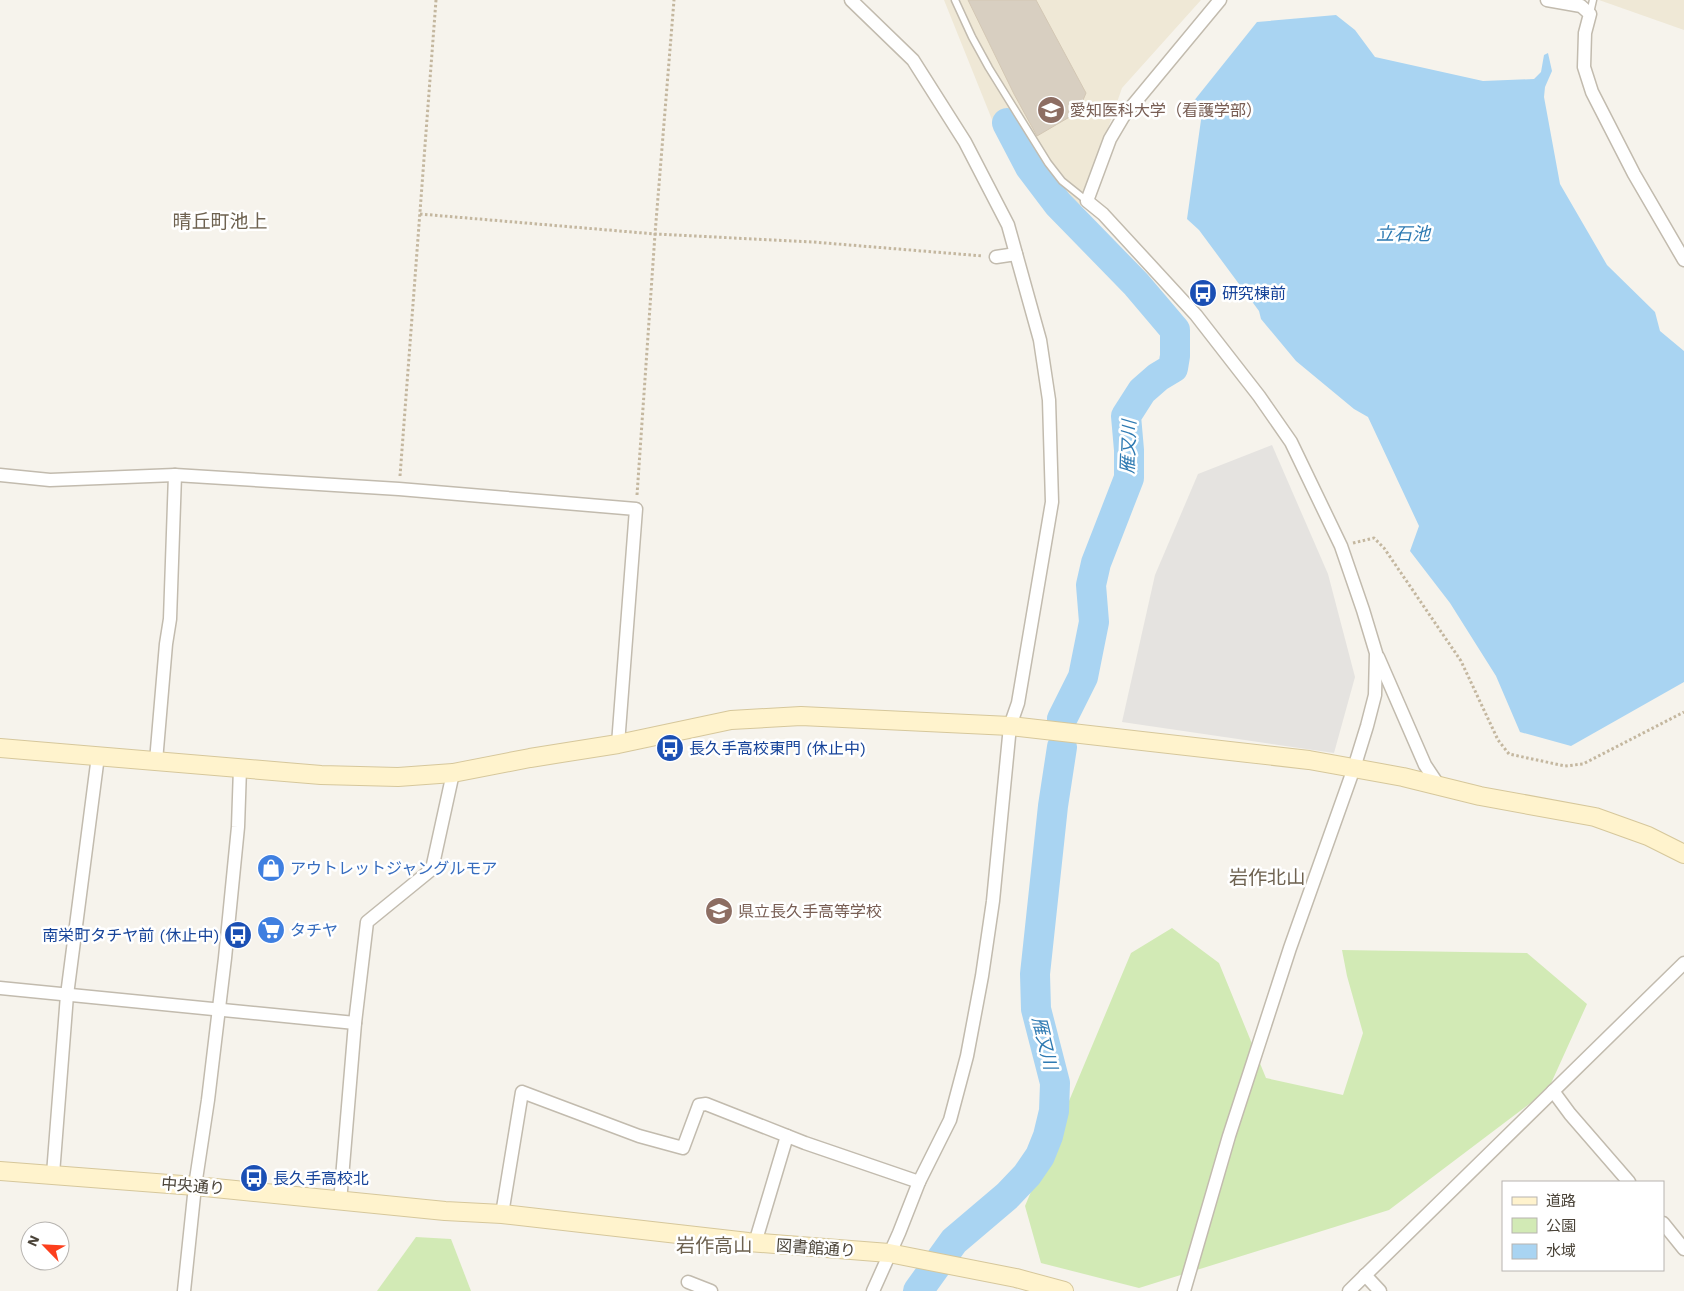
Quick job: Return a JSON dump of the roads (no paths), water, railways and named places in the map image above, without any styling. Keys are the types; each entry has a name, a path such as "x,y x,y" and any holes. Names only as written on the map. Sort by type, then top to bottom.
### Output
{"street":[{"path":"852,0 913,60 965,142 1008,225 1040,340 1049,400 1052,502 1018,703 1010,726 993,902 982,976 966,1056 950,1120 918,1182 873,1291"},
{"path":"1220,0 1123,117 1110,139 1087,201 1103,214 1196,315 1259,396 1291,442 1340,546 1376,653 1426,765 1439,786"},
{"path":"1547,0 1581,6 1590,14 1585,33 1584,66 1592,92 1634,174 1684,260"},
{"path":"996,257 1016,254"},
{"path":"0,475 50,480 175,476 399,489 636,508 618,744"},
{"path":"156,761 166,644 170,619 175,476"},
{"path":"1184,1291 1232,1127 1290,948 1354,768 1375,695 1376,653"},
{"path":"0,748 321,775 398,777 453,774 530,758 618,744 731,720 801,716 1010,726 1309,760 1403,777 1480,796 1595,817 1648,836 1684,854"},
{"path":"53,1174 68,995 98,756"},
{"path":"184,1291 195,1186 208,1100 225,958 238,827 240,768"},
{"path":"340,1202 355,1023 367,922 432,869 453,774"},
{"path":"1349,1291 1684,963"},
{"path":"0,988 355,1023"},
{"path":"502,1214 522,1092 639,1136 682,1148 699,1105 706,1104 787,1136 918,1182"},
{"path":"1553,1092 1628,1181"},
{"path":"754,1243 787,1136"},
{"name":"中央通り","path":"0,1170 195,1186 445,1211"},
{"name":"図書館通り","path":"445,1211 502,1214 754,1243 889,1253 1016,1278 1064,1291"},
{"path":"1664,1224 1684,1249"},
{"path":"1365,1275 1380,1291"},
{"path":"688,1282 711,1291"}],"lane":[{"path":"955,0 985,60 1048,163 1062,181 1087,201"},
{"path":"1590,14 1593,0"}],"water":[{"name":"立石池","path":"1336,15 1355,30 1375,57 1483,81 1534,79 1541,72 1544,55 1548,53 1552,71 1545,87 1544,97 1560,184 1607,265 1655,312 1660,331 1684,351 1684,682 1571,746 1520,732 1496,676 1450,603 1410,551 1419,526 1368,417 1354,409 1296,361 1261,319 1259,311 1199,230 1187,219 1201,120 1193,102 1257,22"}],"waterway":[{"name":"雁又川","path":"1007,123 1030,167 1058,204 1136,284 1175,330 1173,368 1158,377 1142,391 1126,416 1129,478 1096,563 1091,585 1094,622 1083,677 1062,719"},
{"name":"雁又川","path":"918,1291 954,1241 1007,1196 1027,1175 1040,1156 1048,1136 1054,1111 1055,1083 1036,1009 1035,974 1053,806 1062,747"}],"place":[{"name":"愛知医科大学（看護学部）","path":"1051,110"},
{"name":"研究棟前","path":"1203,293"},
{"name":"長久手高校東門 (休止中)","path":"670,748"},
{"name":"アウトレットジャングルモア","path":"271,868"},
{"name":"県立長久手高等学校","path":"719,911"},
{"name":"タチヤ","path":"271,930"},
{"name":"南栄町タチヤ前 (休止中)","path":"238,935"},
{"name":"長久手高校北","path":"254,1178"}],"district":[{"name":"晴丘町池上","path":"220,221"},
{"name":"岩作北山","path":"1267,877"},
{"name":"岩作高山","path":"714,1245"}]}
